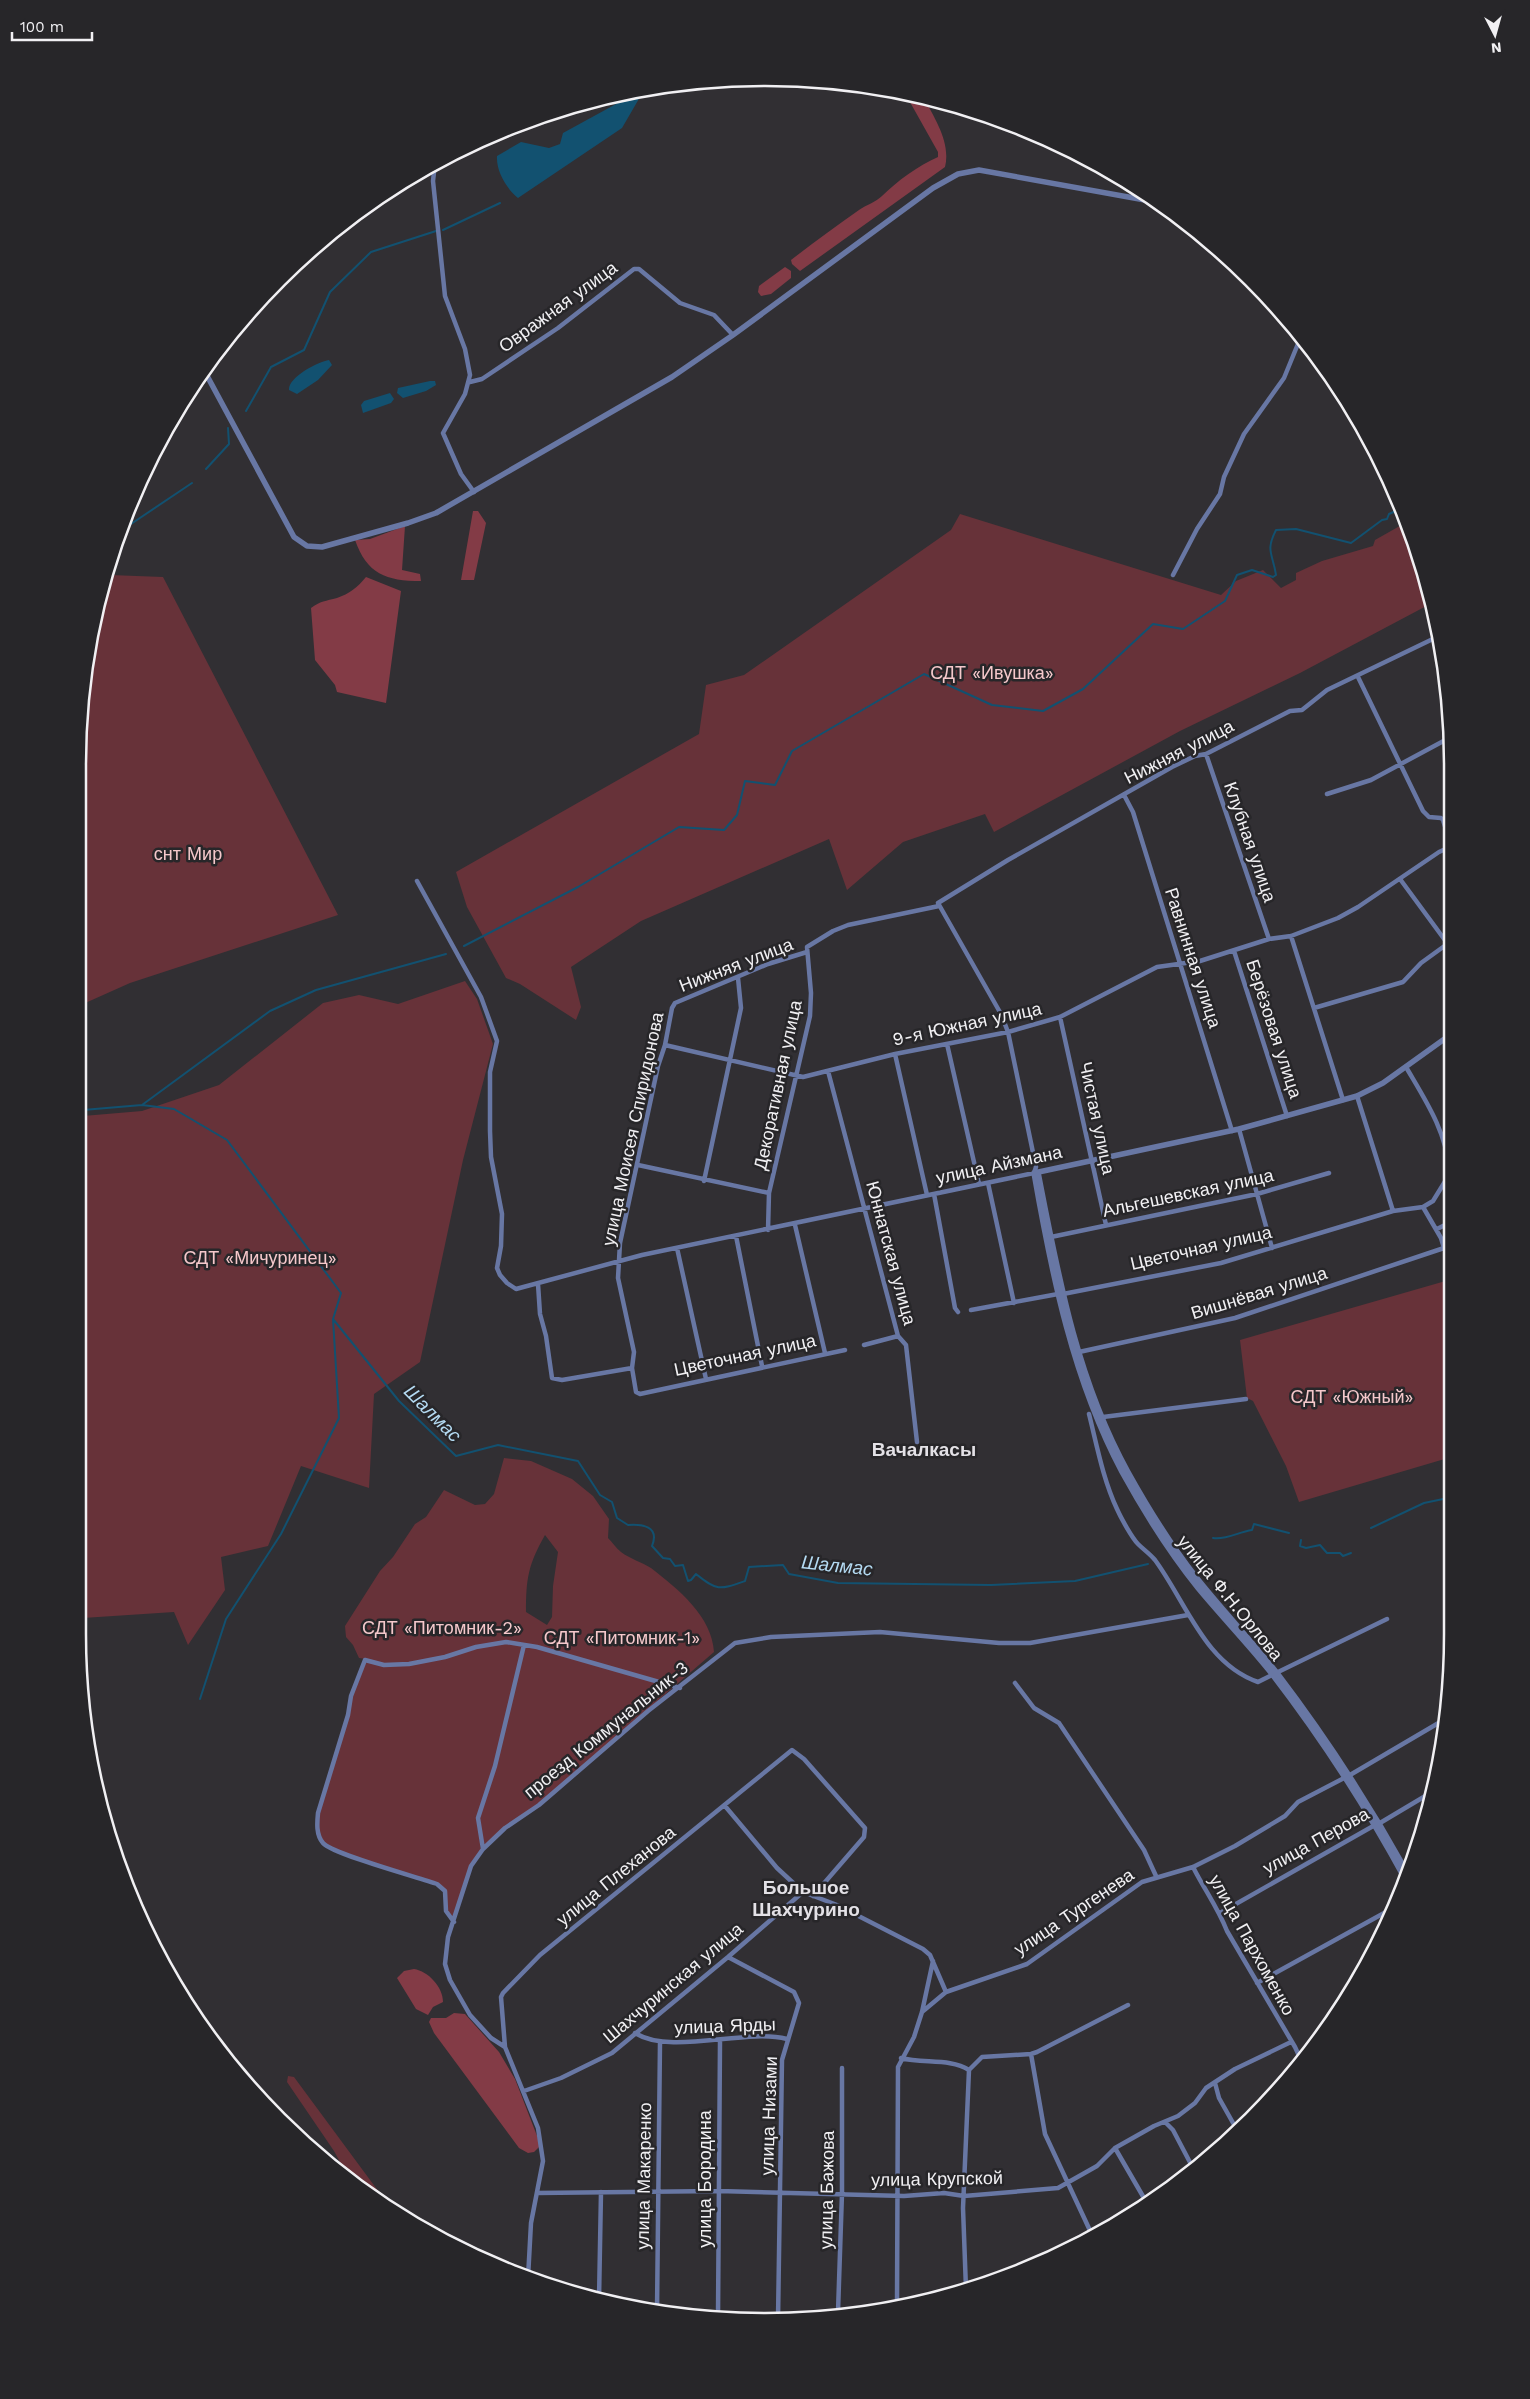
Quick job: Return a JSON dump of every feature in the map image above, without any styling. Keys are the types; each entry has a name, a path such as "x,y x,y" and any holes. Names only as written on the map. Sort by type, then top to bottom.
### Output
{"street":[{"path":"208,378 294,537 307,546 322,547 408,523 436,513 672,377 733,335 933,188 958,174 980,170 1138,199"},
{"path":"434,173 433,181 445,296 466,349 470,382 442,433 461,474 474,492"},
{"name":"Овражная улица","path":"470,382 482,378 558,328 634,269 640,269 680,303 714,315 733,335"},
{"path":"1173,575 1197,529 1220,494 1224,476 1244,434 1284,378 1297,345"},
{"name":"Нижняя улица","path":"675,1003 807,949 833,931 848,925 939,905 1008,860 1172,767 1195,756 1206,754 1290,711 1302,710 1320,694 1432,640"},
{"path":"1358,677 1423,811 1429,818 1441,818 1444,823"},
{"path":"1327,794 1359,785 1443,741"},
{"name":"Клубная улица","path":"1206,754 1269,939"},
{"name":"Равнинная улица","path":"1124,795 1133,812 1180,965 1257,1194 1272,1248"},
{"name":"9-я Южная улица","path":"665,1046 732,1059 796,1076 810,1076 895,1054 1008,1032 1060,1017 1151,968 1200,961 1269,939 1291,936 1348,913 1444,850"},
{"path":"1400,879 1444,937"},
{"name":"улица Айзмана","path":"417,881 481,997 497,1041 490,1072 491,1157 502,1214 501,1246 497,1268 500,1275 516,1289 620,1260 795,1225 1036,1171 1235,1130 1357,1096 1406,1067 1444,1040"},
{"path":"939,905 1001,1014 1008,1032 1036,1171"},
{"path":"1291,936 1343,1100"},
{"path":"1314,1008 1403,982 1421,963 1444,947"},
{"name":"Декоративная улица","path":"768,1230 769,1194 812,1008 807,949"},
{"name":"Берёзовая улица","path":"1234,951 1287,1116"},
{"path":"704,1181 732,1059 741,1008 738,978"},
{"name":"улица Моисея Спиридонова","path":"652,1392 644,1394 636,1392 632,1368 634,1352 618,1278 620,1243 658,1066 665,1046 672,1008 675,1003"},
{"name":"Чистая улица","path":"1060,1017 1106,1225"},
{"path":"947,1044 980,1184"},
{"path":"895,1054 927,1195"},
{"path":"1406,1067 1432,1112 1444,1144"},
{"name":"Юннатская улица","path":"828,1072 898,1336 906,1345 917,1442"},
{"path":"1357,1096 1393,1211"},
{"path":"638,1165 769,1194"},
{"name":"улица Ф.Н.Орлова","path":"1036,1171 1051,1237 1060,1294 1079,1352 1095,1412"},
{"name":"улица Ф.Н.Орлова","path":"1036,1171 1060,1294 1074,1354 1095,1412 1101,1418 1128,1472 1164,1530 1196,1576 1274,1674 1348,1776 1403,1865"},
{"name":"Альгешевская улица","path":"1051,1237 1257,1194 1329,1173"},
{"path":"988,1182 1014,1303"},
{"path":"1444,1183 1433,1201 1423,1207 1444,1245"},
{"path":"934,1194 955,1308 958,1312"},
{"name":"Цветочная улица","path":"971,1310 1221,1263 1393,1211 1423,1207"},
{"path":"795,1225 825,1353"},
{"path":"1437,1229 1444,1226"},
{"path":"736,1236 762,1366"},
{"path":"677,1248 706,1379"},
{"name":"Вишнёвая улица","path":"1079,1352 1235,1318 1444,1250"},
{"path":"538,1284 540,1314 546,1336 552,1378 562,1380 632,1368"},
{"path":"864,1345 898,1336"},
{"name":"Цветочная улица","path":"652,1392 762,1366 846,1350"},
{"path":"1101,1418 1246,1400"},
{"path":"1095,1412 1104,1473 1118,1511 1138,1544 1155,1561 1188,1615 1210,1646 1233,1669 1258,1682 1387,1620"},
{"name":"проезд Коммунальник-3","path":"528,2270 531,2223 541,2177 542,2146 524,2091 505,2047 491,2038 470,2015 450,1980 444,1956 471,1866 484,1849 505,1828 539,1805 648,1711 680,1688 728,1647 742,1641 771,1637 880,1632 999,1643 1030,1643 1188,1615"},
{"path":"454,1922 446,1911 445,1891 437,1884 342,1855 324,1844 317,1824 318,1813 348,1715 351,1696 365,1660 392,1666 445,1657 476,1647 506,1642 524,1645 680,1688"},
{"path":"484,1849 478,1818 495,1766 524,1645"},
{"path":"1015,1683 1034,1708 1059,1723 1144,1850 1156,1876"},
{"name":"улица Тургенева","path":"922,2012 938,1996 946,1992 1027,1964 1127,1892 1156,1876 1193,1866 1277,1821 1285,1816 1298,1802 1348,1776 1438,1723"},
{"name":"улица Плеханова","path":"505,2047 501,1997 518,1977 540,1955 792,1750 804,1759 865,1828 864,1837 813,1896"},
{"name":"улица Перова","path":"1220,1913 1424,1798"},
{"path":"725,1806 777,1868 803,1892 837,1905 916,1944 930,1956 946,1992"},
{"name":"улица Ф.Н.Орлова","path":"1378,1824 1401,1870"},
{"name":"улица Пархоменко","path":"1193,1866 1213,1906 1220,1913 1298,2054"},
{"name":"Шахчуринская улица","path":"524,2091 545,2084 603,2058 728,1957 803,1892"},
{"path":"1257,1983 1384,1912"},
{"name":"улица Низами","path":"728,1957 785,1987 798,1998 797,2017 787,2039 782,2060 778,2312"},
{"path":"896,2300 898,2067 914,2037 922,2012 933,1961"},
{"path":"966,2282 964,2196 969,2070 982,2057 1031,2054 1128,2005"},
{"name":"улица Ярды","path":"635,2033 642,2038 660,2042 720,2041 740,2037 771,2036 787,2039"},
{"name":"улица Бородина","path":"718,2311 720,2041"},
{"name":"улица Макаренко","path":"657,2304 660,2042"},
{"name":"улица Крупской","path":"537,2192 719,2191 898,2196 944,2193 964,2196 1058,2188 1097,2166 1115,2148 1178,2116 1195,2103 1206,2088 1235,2069 1291,2042"},
{"path":"1031,2054 1042,2124 1090,2230"},
{"path":"902,2058 926,2062 954,2063 969,2070"},
{"name":"улица Бажова","path":"838,2308 842,2194 842,2068"},
{"path":"1215,2083 1219,2098 1234,2124"},
{"path":"1165,2122 1173,2130 1190,2162"},
{"path":"1115,2148 1143,2197"},
{"path":"599,2292 601,2192"}],"green space":[{"name":"СДТ «Ивушка»","path":"960,514 1221,595 1236,581 1263,570 1281,588 1296,580 1296,573 1322,561 1373,546 1375,540 1400,526 1425,607 1300,673 1180,731 994,832 985,814 903,842 847,890 829,839 641,921 571,967 581,1007 576,1020 520,984 506,978 467,907 456,872 699,734 706,685 744,675 951,530"},
{"name":"снт Мир","path":"113,575 163,577 338,915 130,983 86,1003 86,765 88,721 92,676 99,633"},
{"name":"СДТ «Мичуринец»","path":"465,981 477,999 493,1044 463,1160 420,1362 374,1394 369,1488 301,1466 268,1546 221,1557 225,1590 188,1645 174,1612 86,1618 86,1116 142,1111 219,1085 323,1003 359,995 398,1004"},
{"name":"СДТ «Южный»","path":"1444,1281 1444,1459 1299,1502 1286,1466 1253,1401 1247,1398 1240,1340"},
{"name":"СДТ «Питомник-2»","path":"504,1458 531,1461 572,1479 593,1496 609,1519 608,1538 617,1549 628,1557 651,1568 692,1604 707,1627 712,1639 714,1652 537,1805 505,1827 483,1848 478,1818 496,1766 525,1648 522,1647 494,1766 477,1818 481,1850 470,1865 454,1918 448,1911 446,1891 438,1883 359,1859 331,1848 324,1843 318,1828 319,1813 349,1715 352,1696 366,1659 359,1658 353,1645 346,1637 345,1626 380,1571 393,1557 415,1524 426,1517 444,1490 475,1505 485,1504 494,1494","holes":["545,1535 558,1552 553,1586 552,1617 547,1625 526,1612 529,1572"]},
{"path":"288,2076 294,2077 378,2191 340,2163 287,2082"}],"shaded area":[{"path":"910,102 928,106 944,140 946,149 945,167 800,271 792,264 791,260 859,210 880,198 908,174 938,157 938,152"},
{"path":"785,267 791,271 791,278 771,294 761,296 758,292 759,286"},
{"path":"473,511 478,511 486,523 474,580 461,580"},
{"path":"405,526 402,570 420,574 421,581 398,579 379,573 365,561 355,540 370,539"},
{"path":"366,577 401,591 386,703 337,692 335,685 315,660 311,608 345,594"},
{"path":"414,1969 429,1976 438,1985 442,1996 443,2002 433,2007 428,2015 416,2009 397,1978 404,1971"},
{"path":"454,2013 465,2014 499,2052 515,2079 539,2141 539,2147 534,2152 528,2153 519,2148 434,2033 429,2022 431,2018 446,2018"}],"water":[{"path":"639,98 622,128 518,198 506,184 500,173 497,156 521,142 549,148 560,144 563,133 620,102"},
{"path":"329,360 332,365 318,380 297,394 289,390 293,380 298,375 311,367"},
{"path":"435,381 436,385 426,391 403,398 397,393 398,388"},
{"path":"390,393 394,399 391,403 363,413 361,405 364,401"}],"waterway":[{"path":"443,230 500,203"},
{"path":"246,411 271,367 304,350 330,292 371,252 436,231"},
{"path":"206,469 229,444 228,428"},
{"path":"131,524 192,483"},
{"path":"464,946 578,887 679,827 724,830 737,815 745,781 775,785 792,751 924,674 992,705 1043,711 1083,689 1153,624 1183,629 1225,601 1237,575 1252,570 1273,577 1276,575 1270,548 1276,530 1296,529 1351,543 1382,520 1387,519 1389,514 1394,512"},
{"path":"86,1110 142,1105 270,1011 316,990 446,954"},
{"name":"Шалмас","path":"142,1105 174,1109 227,1140 341,1293 333,1319 399,1401 456,1456 498,1445 578,1461 600,1495 612,1502 617,1518 628,1525 644,1526 652,1530 654,1534 652,1546 663,1558 670,1559 675,1566 683,1565 688,1581 696,1574 709,1584 724,1587 745,1581 749,1567 783,1565 789,1574 838,1583 991,1585 1075,1581 1148,1564"},
{"path":"200,1699 226,1619 281,1534 339,1418 333,1319"},
{"name":"Шалмас","path":"1371,1528 1424,1503 1444,1499"},
{"name":"Шалмас","path":"1213,1538 1223,1538 1252,1530 1254,1524 1289,1533"},
{"name":"Шалмас","path":"1301,1540 1300,1546 1306,1548 1320,1545 1327,1553 1340,1553 1343,1556 1351,1553"}],"district":[{"name":"Вачалкасы","path":"924,1449"},
{"name":"Большое Шахчурино","path":"806,1898"}],"park label":[{"name":"СДТ «Питомник-1»","path":"622,1638"}]}
